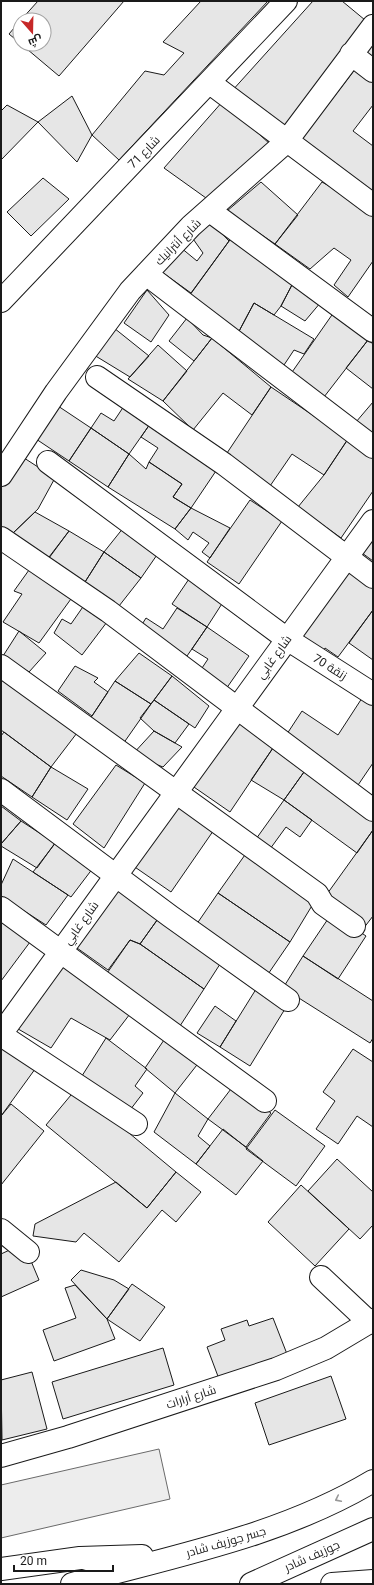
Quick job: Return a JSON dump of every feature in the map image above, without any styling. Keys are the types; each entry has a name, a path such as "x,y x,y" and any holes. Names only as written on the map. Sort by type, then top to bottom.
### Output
{"main road":[{"name":"شارع 71","path":"1,301 210,83 286,1"},
{"name":"شارع أنترانيك","path":"1,475 56,392 130,291 191,226 210,211 286,142 373,26"},
{"path":"351,54 373,71"},
{"path":"210,83 286,142 373,205"},
{"path":"210,211 373,330"},
{"path":"146,274 373,447"},
{"path":"97,377 224,464 373,577"},
{"name":"زنقة 70","path":"48,462 287,639 373,694"},
{"name":"شارع غابي","path":"1,1035 60,951 373,521"},
{"path":"1,538 108,611 373,810"},
{"path":"1,666 317,894 323,904 354,926"},
{"path":"1,790 170,916 288,1000"},
{"path":"1,908 266,1101"},
{"path":"1,1035 136,1124"},
{"path":"1,1230 28,1252"},
{"path":"321,1277 372,1321"},
{"name":"شارع أرارات","path":"1,1456 68,1437 276,1369 326,1348 372,1321"},
{"name":"جسر جوزيف شادر","path":"72,1584 258,1534 308,1514 373,1481"},
{"name":"جوزيف شادر","path":"252,1584 373,1529"},
{"path":"1,1569 80,1558 179,1555"},
{"path":"332,1584 373,1581"}],"shaded area":[{"path":"159,1449 170,1499 1,1538 1,1485"}],"building":[{"path":"38,1 124,1 59,76 30,52 52,52 52,12 28,12"},
{"path":"201,1 268,1 119,160 92,135 145,71 164,75 184,53 163,42"},
{"path":"313,1 342,1 365,20 286,130 231,92"},
{"path":"373,44 373,64 363,57"},
{"path":"356,68 373,81 373,105 353,131 373,146 373,196 300,141"},
{"path":"72,96 92,135 77,162 38,122"},
{"path":"223,101 271,145 206,198 164,168"},
{"path":"7,105 38,122 1,160 1,111"},
{"path":"43,178 69,199 31,236 7,212"},
{"path":"261,182 298,215 275,244 227,211"},
{"path":"322,182 373,211 373,261 348,297 334,285 351,260 334,248 310,269 275,244"},
{"path":"209,220 229,241 191,293 159,270 180,247 197,261 203,253 191,236"},
{"path":"232,237 293,283 281,306 274,315 254,303 237,335 187,299"},
{"path":"295,279 321,302 305,321 281,306"},
{"path":"147,290 169,315 151,342 124,323"},
{"path":"254,303 314,339 304,354 294,350 282,368 237,335"},
{"path":"334,312 368,340 324,397 290,375"},
{"path":"187,318 203,335 212,338 194,361 169,341"},
{"path":"114,328 149,356 130,377 94,355"},
{"path":"212,338 271,387 252,415 223,393 193,430 163,401"},
{"path":"368,340 373,344 373,389 346,368"},
{"path":"158,345 187,371 163,401 128,379"},
{"path":"271,387 348,439 324,475 292,454 270,486 225,456"},
{"path":"52,402 91,428 69,461 30,435"},
{"path":"373,402 373,436 356,422"},
{"path":"124,406 150,424 129,454 91,428 101,413 114,421"},
{"path":"150,424 220,465 191,508 173,497 182,484 149,462 158,448 141,437"},
{"path":"91,428 129,454 108,487 69,461"},
{"path":"348,439 373,457 373,491 341,538 298,507 324,475"},
{"path":"129,454 146,469 149,462 182,484 173,497 191,508 175,529 108,487"},
{"path":"21,456 55,478 38,509 11,535 1,529 1,485"},
{"path":"250,500 282,521 239,584 207,562"},
{"path":"191,508 230,528 210,558 202,552 209,543 193,532 188,540 175,529"},
{"path":"35,512 69,531 49,558 11,535"},
{"path":"124,527 159,552 141,578 104,552"},
{"path":"373,530 373,561 358,550"},
{"path":"69,531 104,552 85,582 46,561"},
{"path":"104,552 141,578 119,606 85,582"},
{"path":"34,563 76,592 39,643 3,622 22,594 14,591"},
{"path":"347,564 373,583 373,610 338,657 325,648 322,654 295,634"},
{"path":"191,576 225,599 207,627 172,604"},
{"path":"87,601 110,618 82,655 54,633 62,619 71,624"},
{"path":"177,608 207,627 187,656 141,626 146,618 163,629"},
{"path":"373,610 373,660 349,643"},
{"path":"207,627 249,656 226,689 200,671 208,659 192,649"},
{"path":"19,631 46,653 29,672 3,656"},
{"path":"139,653 172,676 151,704 115,681"},
{"path":"75,666 98,678 94,682 108,692 92,716 58,691"},
{"path":"1,674 80,729 51,767 1,730"},
{"path":"172,676 209,706 195,728 154,700"},
{"path":"115,681 151,704 123,744 88,722"},
{"path":"364,695 373,701 373,763 354,791 283,740 302,711 338,735"},
{"path":"154,700 189,724 175,743 154,731 140,718"},
{"path":"239,717 275,745 230,812 191,785"},
{"path":"154,731 182,747 163,767 132,755"},
{"path":"4,732 51,767 32,797 1,776 1,736"},
{"path":"275,745 309,765 284,800 251,780"},
{"path":"116,765 145,783 104,848 73,824"},
{"path":"309,765 373,814 373,830 357,853 284,800"},
{"path":"51,767 88,789 67,820 32,797"},
{"path":"176,797 218,824 171,892 129,863"},
{"path":"284,800 312,820 300,837 286,827 270,849 256,839"},
{"path":"1,806 21,821 1,844"},
{"path":"21,821 55,843 37,868 1,846 1,844"},
{"path":"373,830 373,916 363,929 322,901"},
{"path":"57,841 93,868 71,897 33,872"},
{"path":"247,852 316,899 290,942 218,893"},
{"path":"13,859 68,895 46,925 1,896 1,885"},
{"path":"117,884 160,916 140,944 130,940 108,970 70,943"},
{"path":"218,893 290,942 264,980 192,931"},
{"path":"332,913 366,936 338,979 303,956"},
{"path":"1,914 33,938 1,981"},
{"path":"160,916 222,961 204,989 140,944"},
{"path":"130,940 140,944 204,989 178,1029 103,979"},
{"path":"303,956 373,1001 373,1038 370,1043 283,988"},
{"path":"65,961 133,1010 110,1040 71,1018 51,1048 13,1026"},
{"path":"258,986 288,1004 250,1066 220,1047"},
{"path":"215,1006 236,1021 220,1047 197,1033"},
{"path":"1,1037 38,1065 1,1116"},
{"path":"166,1037 200,1061 175,1093 145,1068"},
{"path":"106,1038 147,1069 135,1086 143,1093 127,1114 80,1079"},
{"path":"353,1049 373,1062 373,1127 357,1116 338,1144 316,1129 335,1101 323,1092"},
{"path":"234,1085 271,1113 246,1147 208,1119"},
{"path":"76,1089 176,1172 147,1208 46,1125"},
{"path":"175,1093 208,1119 198,1136 210,1146 196,1164 154,1132"},
{"path":"11,1104 44,1131 1,1185 1,1116"},
{"path":"275,1110 325,1146 296,1186 246,1149"},
{"path":"223,1129 263,1161 236,1195 196,1164"},
{"path":"337,1159 373,1192 373,1225 360,1239 308,1191"},
{"path":"176,1172 201,1192 176,1222 162,1210 119,1262 84,1233 76,1242 33,1236 35,1224 116,1182 147,1208"},
{"path":"301,1185 349,1229 315,1266 268,1222"},
{"path":"16,1247 31,1261 39,1280 1,1297 1,1254"},
{"path":"81,1270 114,1280 129,1289 107,1319 71,1280"},
{"path":"132,1284 165,1307 140,1341 107,1319"},
{"path":"75,1285 107,1319 115,1339 54,1361 43,1330 76,1318 65,1288"},
{"path":"273,1318 287,1354 219,1379 207,1347 225,1340 221,1329 247,1320 249,1326"},
{"path":"163,1348 174,1385 63,1419 52,1382"},
{"path":"32,1372 47,1429 2,1440 1,1380"},
{"path":"331,1376 346,1419 269,1445 255,1403"}]}
